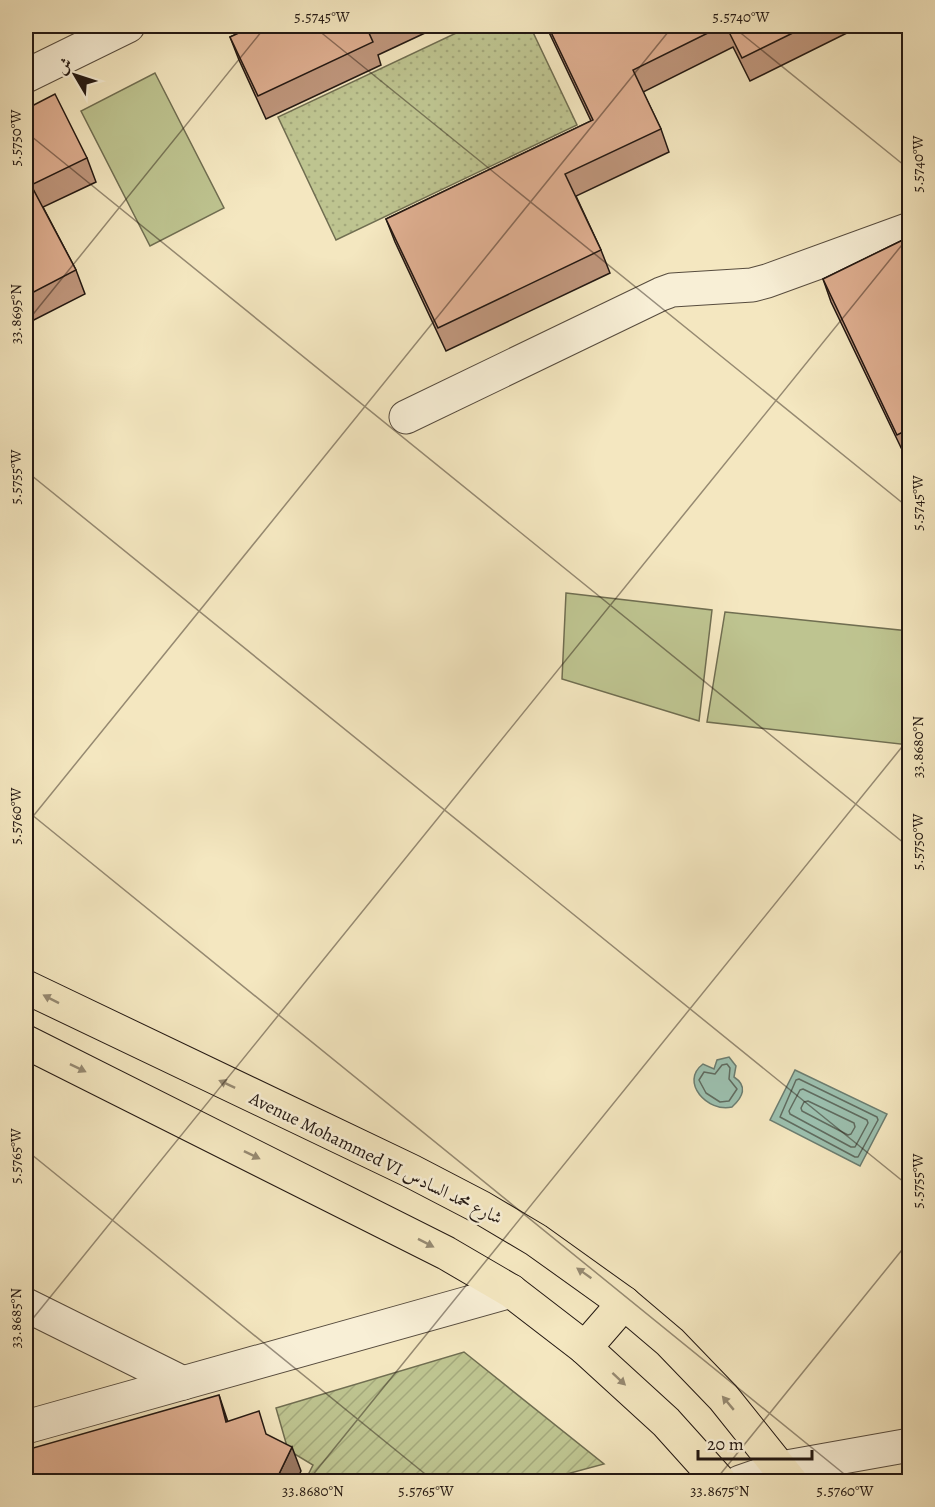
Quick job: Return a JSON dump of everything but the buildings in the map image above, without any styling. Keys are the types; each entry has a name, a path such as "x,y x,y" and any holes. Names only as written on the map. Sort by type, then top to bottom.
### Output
{"main road":[{"name":"Avenue Mohammed VI شارع محمد السادس","path":"26,987 411,1171 483,1208 536,1240 624,1303 670,1342 723,1397 786,1475"},
{"path":"26,1042 446,1253 511,1291 585,1348 666,1422 720,1482"},
{"path":"585,1348 624,1303"}],"street":[{"path":"26,76 128,26"},
{"path":"406,417 672,290 752,285 909,229"},
{"path":"26,1427 511,1291"},
{"path":"26,1305 183,1383"},
{"path":"740,1482 786,1475 909,1445"}],"green space":[{"path":"471,26 530,26 577,125 336,240 278,117"},
{"path":"155,73 224,208 150,246 81,111"},
{"path":"566,593 712,610 699,721 562,679"},
{"path":"725,612 909,631 909,745 707,722"},
{"path":"464,1352 604,1464 541,1481 305,1481 313,1465 288,1450 276,1408"}],"water":[{"path":"729,1057 736,1066 734,1077 741,1084 742,1092 732,1107 723,1108 706,1101 695,1087 694,1079 696,1071 703,1064 714,1069 717,1060"},
{"path":"795,1070 887,1114 860,1166 770,1120"}]}
